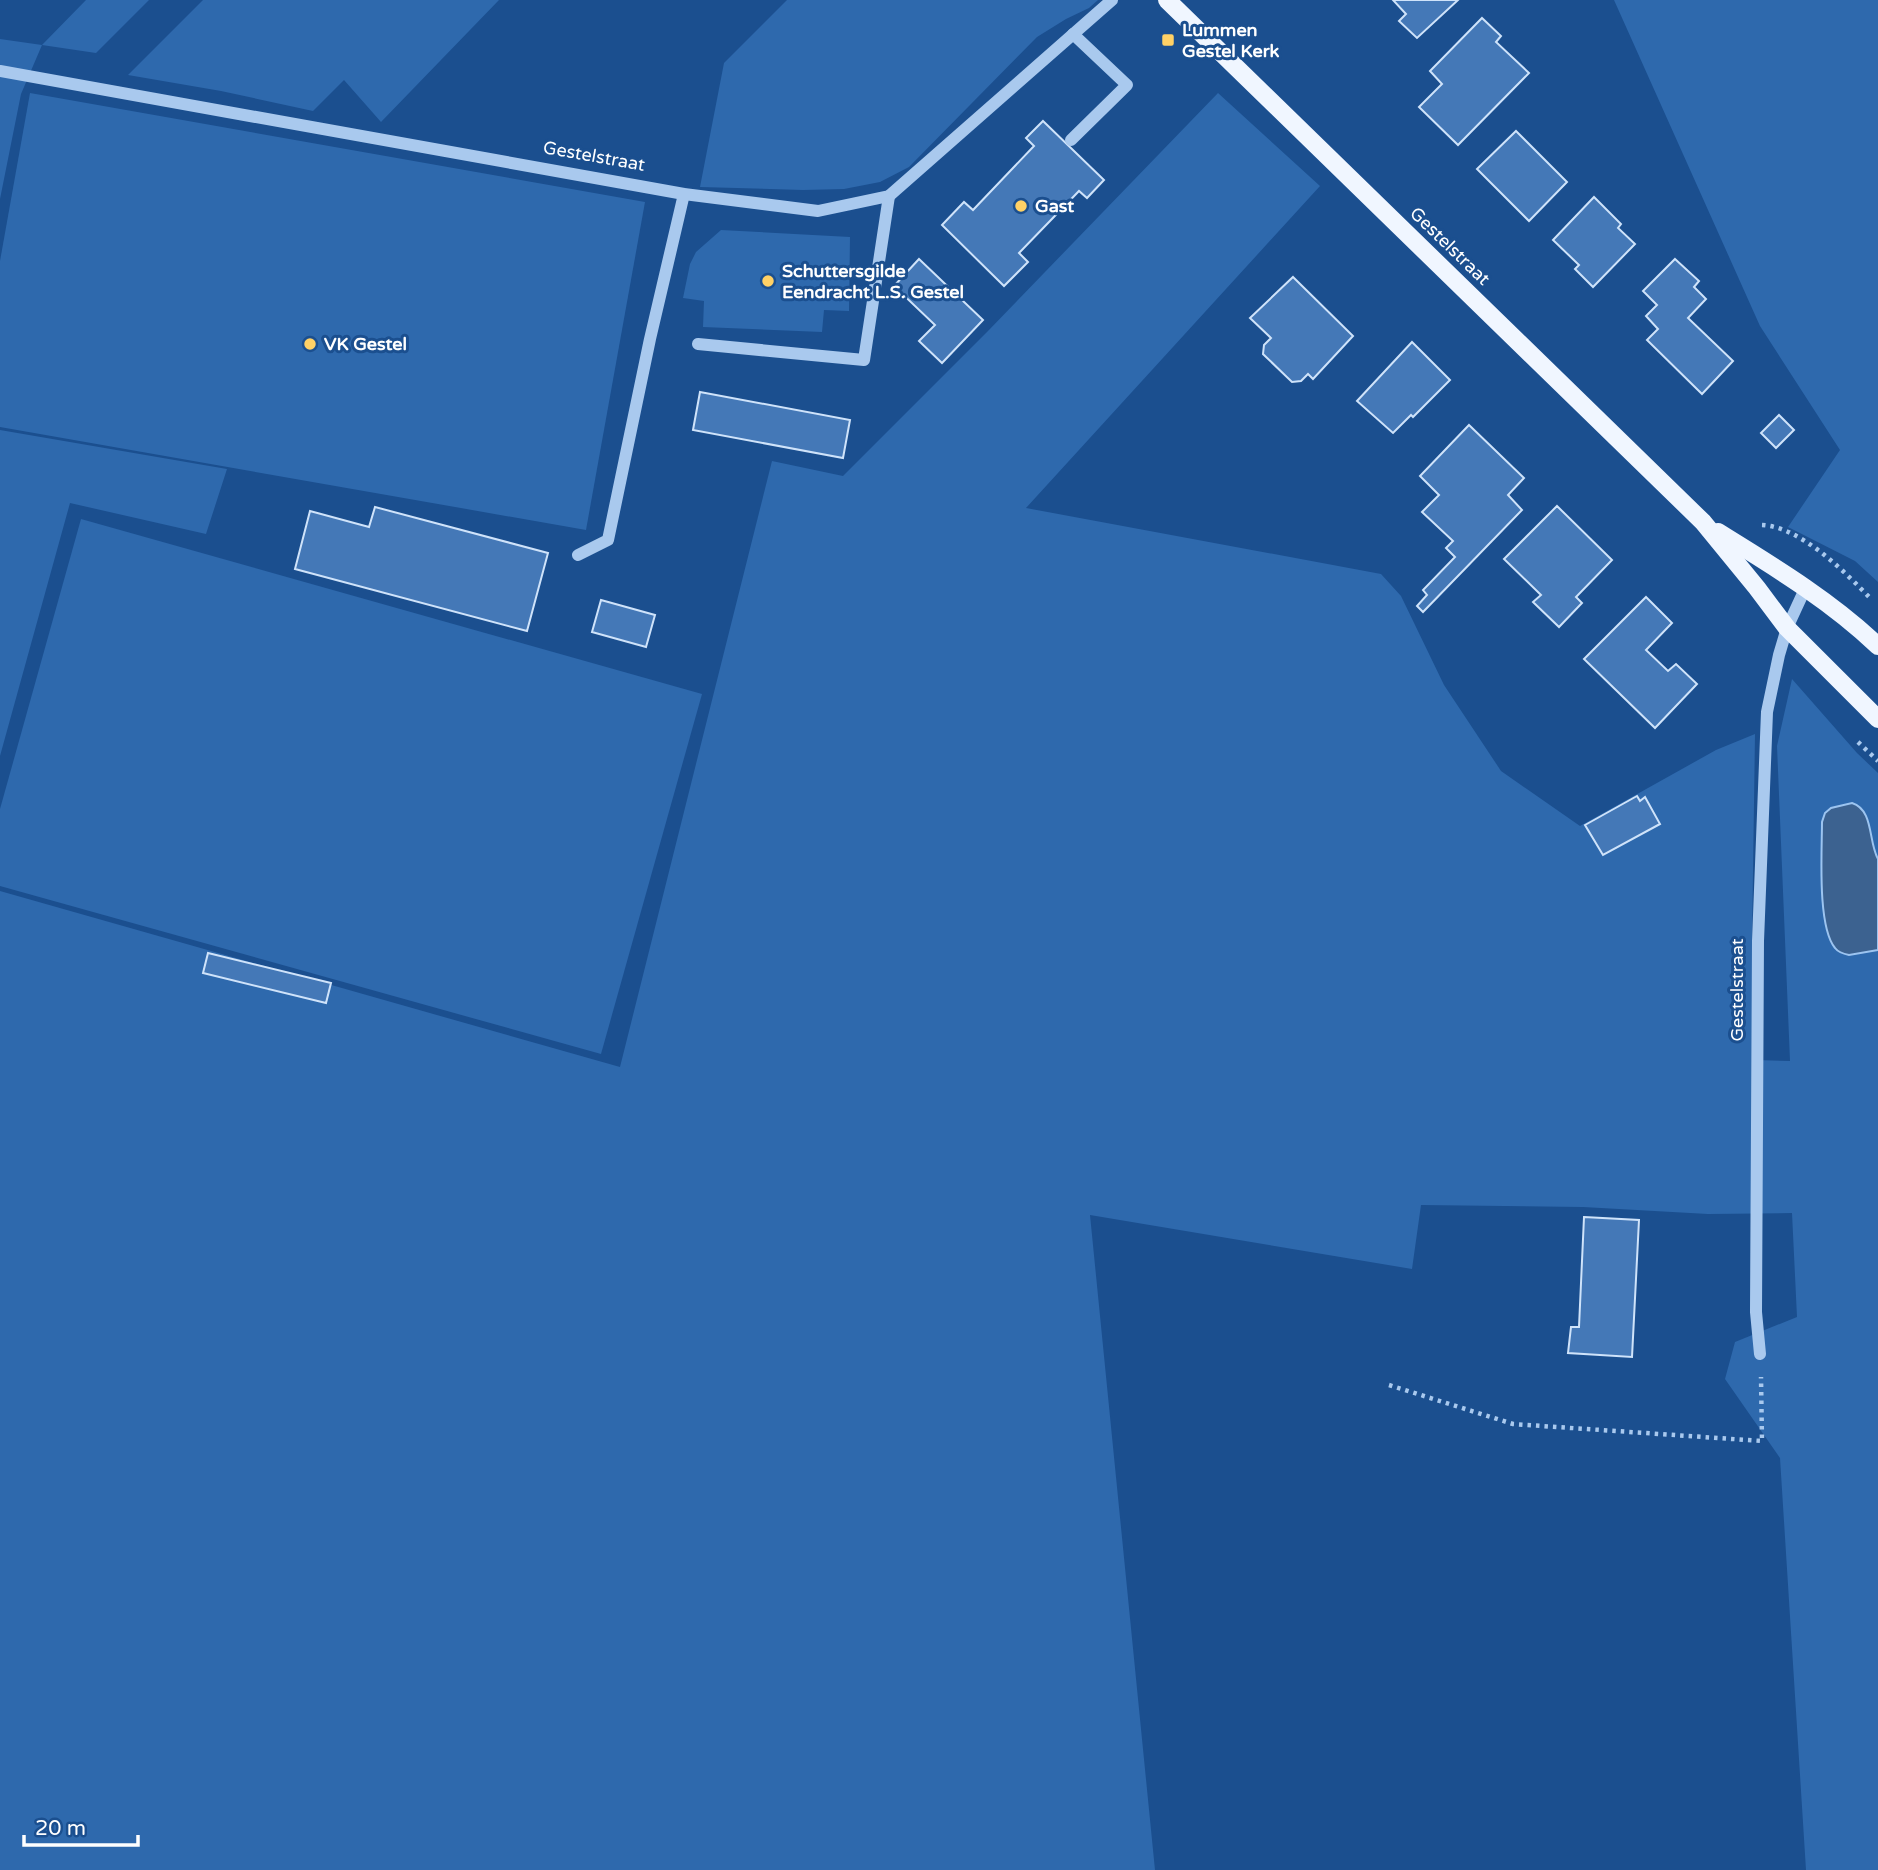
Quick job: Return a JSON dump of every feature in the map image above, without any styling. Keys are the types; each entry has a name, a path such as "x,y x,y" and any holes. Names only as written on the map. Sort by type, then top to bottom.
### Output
{"main road":[{"name":"Gestelstraat","path":"1167,0 1703,522 1787,628 1878,719"},
{"name":"Gestelstraat","path":"1703,522 1852,621 1878,646"}],"street":[{"name":"Gestelstraat","path":"0,71 684,194 818,211 889,196 1112,0"},
{"path":"1072,140 1127,85 1073,34"},
{"path":"578,555 608,540 650,339 684,194"},
{"path":"698,344 864,360 889,196"},
{"name":"Gestelstraat","path":"1760,1354 1756,1312 1758,941 1767,712 1787,628 1805,589"}],"path":[{"path":"1389,1385 1513,1424 1762,1441 1760,1354"}],"shaded area":[{"path":"86,0 149,0 96,53 42,45"},
{"path":"203,0 499,0 381,122 344,80 313,111 128,75"},
{"path":"787,0 1098,0 1089,8 1037,37 909,167 880,182 844,189 700,187 724,63"},
{"path":"1614,0 1878,0 1878,582 1855,561 1788,527 1840,450 1760,326"},
{"path":"0,39 42,45 21,94 0,199"},
{"name":"VK Gestel","path":"30,93 645,202 586,530 0,427 0,261"},
{"path":"1218,93 1320,186 1026,508 1381,574 1401,596 1444,685 1501,771 1580,826 1716,750 1755,734 1752,941 1755,1060 1790,1061 1777,746 1792,679 1878,773 1878,1870 1806,1870 1780,1458 1725,1379 1735,1342 1797,1317 1792,1213 1708,1214 1583,1207 1421,1205 1412,1269 1090,1215 1155,1870 0,1870 0,891 620,1067 772,461 843,476 987,332"},
{"name":"Schuttersgilde Eendracht L.S. Gestel","path":"721,230 850,237 849,311 824,310 822,332 703,327 704,301 683,298 690,264 696,252"},
{"path":"0,430 227,469 206,534 70,503 0,756"},
{"path":"81,519 702,694 601,1054 0,886 0,809"},
{"path":"1852,803 1864,812 1878,859 1878,950 1849,955 1835,948 1825,923 1822,822 1825,813 1831,808"}],"building":[{"path":"1393,0 1458,0 1417,38 1399,21 1406,14"},
{"path":"1482,18 1501,36 1496,42 1529,73 1458,145 1419,107 1442,84 1430,71"},
{"name":"Gast","path":"1043,121 1104,180 1087,198 1079,191 1019,253 1028,262 1004,286 942,225 964,202 973,210 1034,146 1026,138"},
{"path":"1516,131 1567,182 1529,221 1477,169"},
{"path":"1594,197 1621,224 1618,228 1635,244 1593,287 1575,269 1579,265 1553,240"},
{"path":"919,259 983,320 942,363 919,341 935,325 894,286"},
{"path":"1675,259 1699,281 1694,287 1706,299 1688,318 1733,361 1702,394 1647,340 1658,329 1646,316 1657,305 1643,291"},
{"path":"1293,277 1353,336 1313,379 1308,374 1301,381 1292,382 1263,354 1264,345 1271,338 1250,318"},
{"path":"1412,342 1450,380 1393,433 1357,401"},
{"path":"700,392 850,420 843,458 693,430"},
{"path":"1779,415 1794,430 1776,448 1761,433"},
{"path":"1469,425 1524,478 1508,495 1522,510 1423,612 1417,606 1427,595 1423,590 1455,557 1446,548 1453,541 1422,512 1439,495 1420,476"},
{"path":"1557,506 1612,560 1576,597 1582,603 1559,627 1533,602 1541,595 1504,559"},
{"path":"375,507 548,553 527,631 295,569 310,511 369,527"},
{"path":"1646,597 1672,623 1646,650 1668,671 1676,664 1697,684 1655,728 1584,659"},
{"path":"601,600 655,615 646,647 592,632"},
{"path":"1637,796 1640,801 1645,797 1660,824 1603,855 1585,825"},
{"path":"208,953 331,983 326,1003 203,973"},
{"path":"1584,1217 1639,1220 1632,1357 1568,1353 1571,1327 1579,1327"}],"place":[{"name":"Lummen Gestel Kerk","path":"1168,40"},
{"name":"Gast","path":"1021,206"},
{"name":"Schuttersgilde Eendracht L.S. Gestel","path":"768,281"},
{"name":"VK Gestel","path":"310,344"}]}
